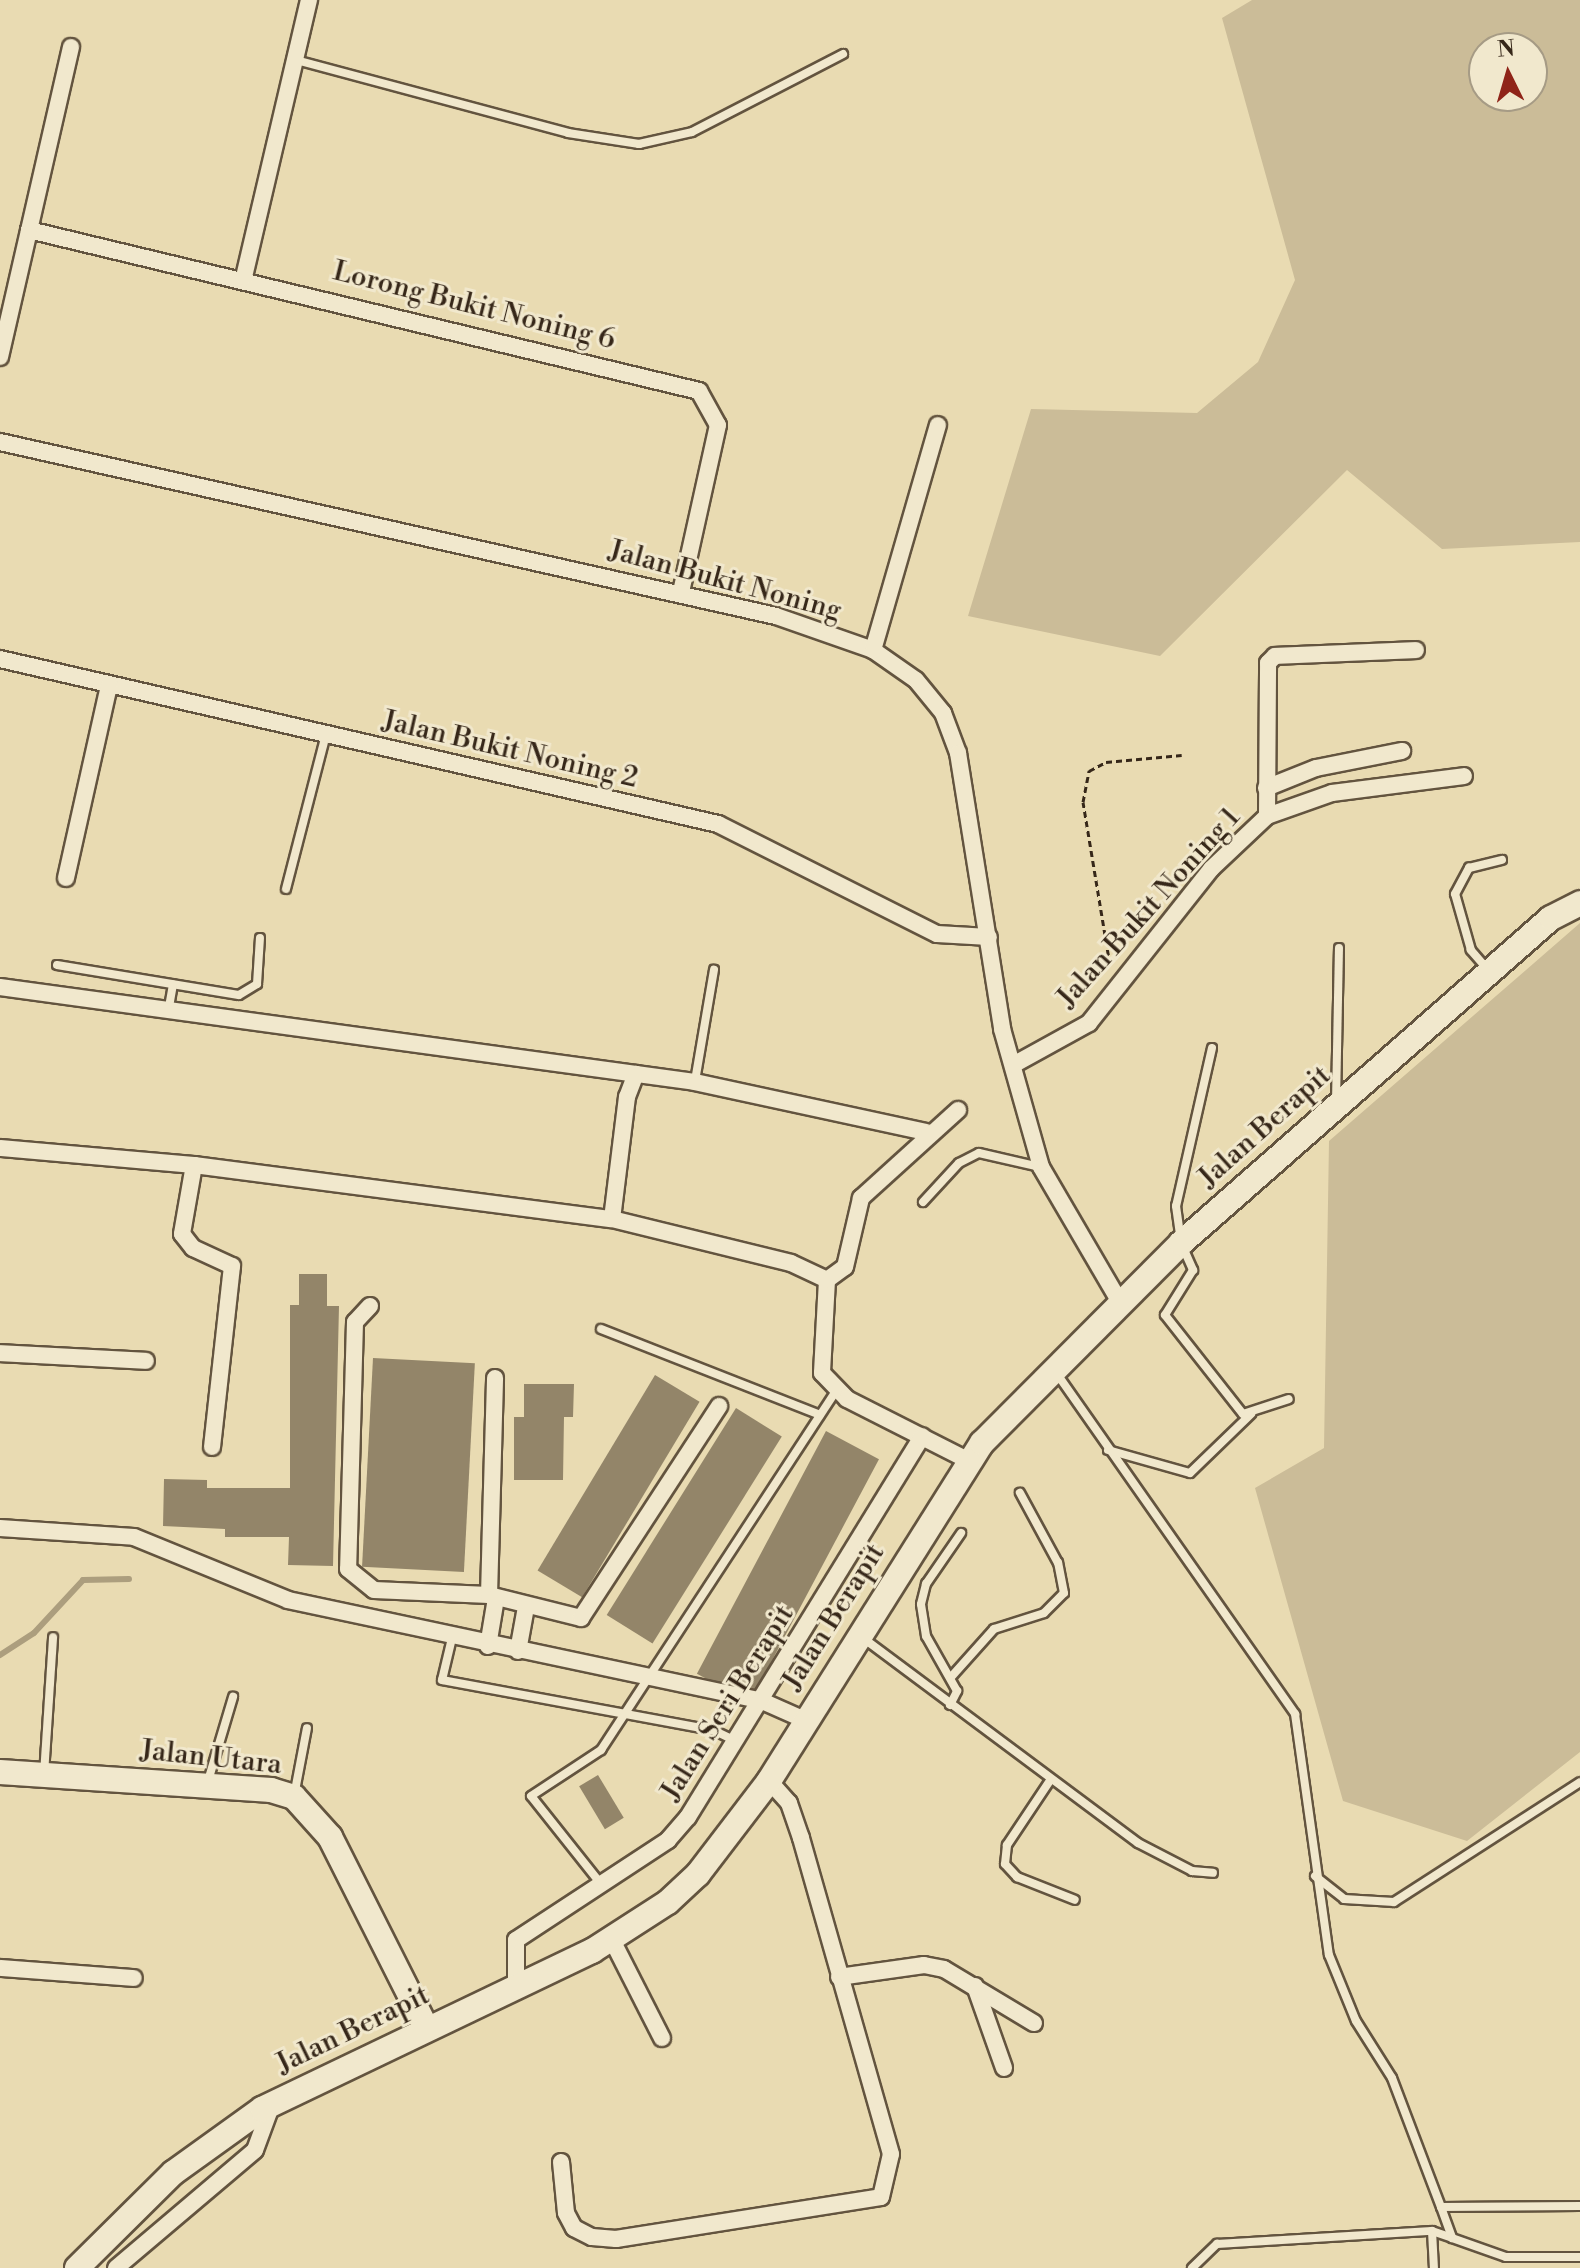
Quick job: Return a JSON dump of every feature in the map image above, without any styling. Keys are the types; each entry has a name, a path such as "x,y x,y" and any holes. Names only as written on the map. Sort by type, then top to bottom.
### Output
{"main road":[{"name":"Jalan Berapit","path":"77,2268 173,2173 272,2104 426,2027 612,1940 698,1874 769,1781 967,1460 1181,1243 1551,918 1580,903"},
{"name":"Jalan Utara","path":"0,1772 207,1786 294,1797 330,1837 426,2027"}],"street":[{"path":"244,277 309,0"},
{"path":"0,357 71,47"},
{"name":"Lorong Bukit Noning 6","path":"29,230 244,277 699,391 718,425 681,592"},
{"path":"873,650 938,425"},
{"name":"Jalan Bukit Noning","path":"0,442 681,592 776,616 873,650 916,680 943,713 958,753 1013,1065 1041,1167 1121,1304"},
{"name":"Jalan Bukit Noning 1","path":"1013,1065 1089,1023 1211,869 1267,816 1266,673 1275,656 1416,650"},
{"name":"Jalan Bukit Noning 2","path":"0,659 718,824 937,934 989,937"},
{"path":"66,878 109,685"},
{"path":"1266,788 1316,768 1402,751"},
{"path":"1267,816 1332,793 1464,776"},
{"path":"0,987 169,1007 695,1082 926,1132"},
{"path":"612,1219 627,1097 636,1074"},
{"path":"958,1110 926,1132 861,1198 845,1267 827,1280 819,1352 822,1373 837,1389 967,1460"},
{"path":"0,1148 194,1165 612,1219 791,1263 827,1280"},
{"path":"194,1165 182,1234 193,1248 232,1266 212,1447"},
{"path":"370,1306 355,1322 348,1569 374,1590 492,1596 573,1618 588,1611 719,1406"},
{"path":"0,1353 146,1361"},
{"path":"488,1646 492,1596 495,1378"},
{"name":"Jalan Seri Berapit","path":"516,1986 516,1940 668,1840 762,1701 922,1436"},
{"path":"0,1528 134,1537 288,1600 488,1646 762,1701 805,1720"},
{"path":"518,1651 526,1607"},
{"path":"561,2162 566,2213 574,2228 592,2237 631,2237 881,2197 891,2154 789,1803 769,1781"},
{"path":"612,1940 662,2038"},
{"path":"839,1977 924,1965 975,1986 1034,2023"},
{"path":"0,1968 134,1978"},
{"path":"975,1986 1004,2068"},
{"path":"116,2268 255,2150 272,2104"}],"lane":[{"path":"295,60 568,133 639,144 692,132 843,54"},
{"path":"286,889 326,733"},
{"path":"1489,971 1471,950 1455,894 1469,868 1502,860"},
{"path":"57,965 173,984 248,992 257,984 260,938"},
{"path":"1336,1104 1339,948"},
{"path":"695,1082 714,970"},
{"path":"169,1007 173,984"},
{"path":"1212,1048 1176,1206 1181,1243 1193,1270 1165,1315 1243,1414 1251,1414 1289,1399"},
{"path":"923,1202 959,1163 979,1153 1041,1167"},
{"path":"601,1329 820,1415"},
{"path":"1055,1370 1107,1450 1295,1714 1314,1876 1329,1955 1356,2021 1392,2078 1452,2238"},
{"path":"601,1884 531,1796 601,1750 837,1389"},
{"path":"1107,1450 1190,1473 1251,1414"},
{"path":"952,1676 994,1629 1044,1613 1064,1593 1058,1563 1020,1493"},
{"path":"950,1705 957,1691 952,1676 926,1636 921,1604 926,1584 961,1533"},
{"path":"859,1635 1049,1782 1138,1843 1192,1871 1213,1873"},
{"path":"44,1775 53,1637"},
{"path":"452,1638 442,1680 713,1730 736,1742"},
{"path":"207,1786 233,1697"},
{"path":"294,1797 307,1728"},
{"path":"1049,1782 1007,1845 1005,1864 1017,1877 1075,1900"},
{"path":"1314,1876 1344,1899 1394,1902 1580,1782"},
{"path":"1441,2207 1580,2206"},
{"path":"1432,2231 1434,2268"},
{"path":"1192,2268 1217,2244 1432,2231 1506,2257 1580,2257"}],"path":[{"path":"1118,988 1107,955 1083,788 1089,771 1106,762 1182,755"}],"shaded area":[{"path":"1252,0 1580,0 1580,542 1442,549 1347,470 1160,656 968,616 1031,409 1197,413 1258,362 1295,280 1222,18"},
{"path":"1580,923 1580,1752 1467,1841 1343,1801 1255,1488 1324,1448 1329,1141"}],"building":[{"path":"299,1274 327,1274 327,1306 339,1306 333,1566 288,1565 289,1537 225,1537 225,1529 163,1526 164,1479 207,1480 207,1488 290,1488 290,1305 299,1305"},
{"path":"373,1358 475,1363 464,1572 362,1567"},
{"path":"655,1375 700,1402 582,1597 538,1570"},
{"path":"524,1384 574,1384 573,1417 564,1417 563,1480 514,1480 514,1417 524,1417"},
{"path":"736,1408 782,1437 652,1644 607,1615"},
{"path":"826,1431 879,1459 750,1702 697,1674"},
{"path":"598,1775 624,1818 605,1829 579,1786"}],"waterway":[{"path":"0,1655 34,1633 83,1580 129,1579"}]}
